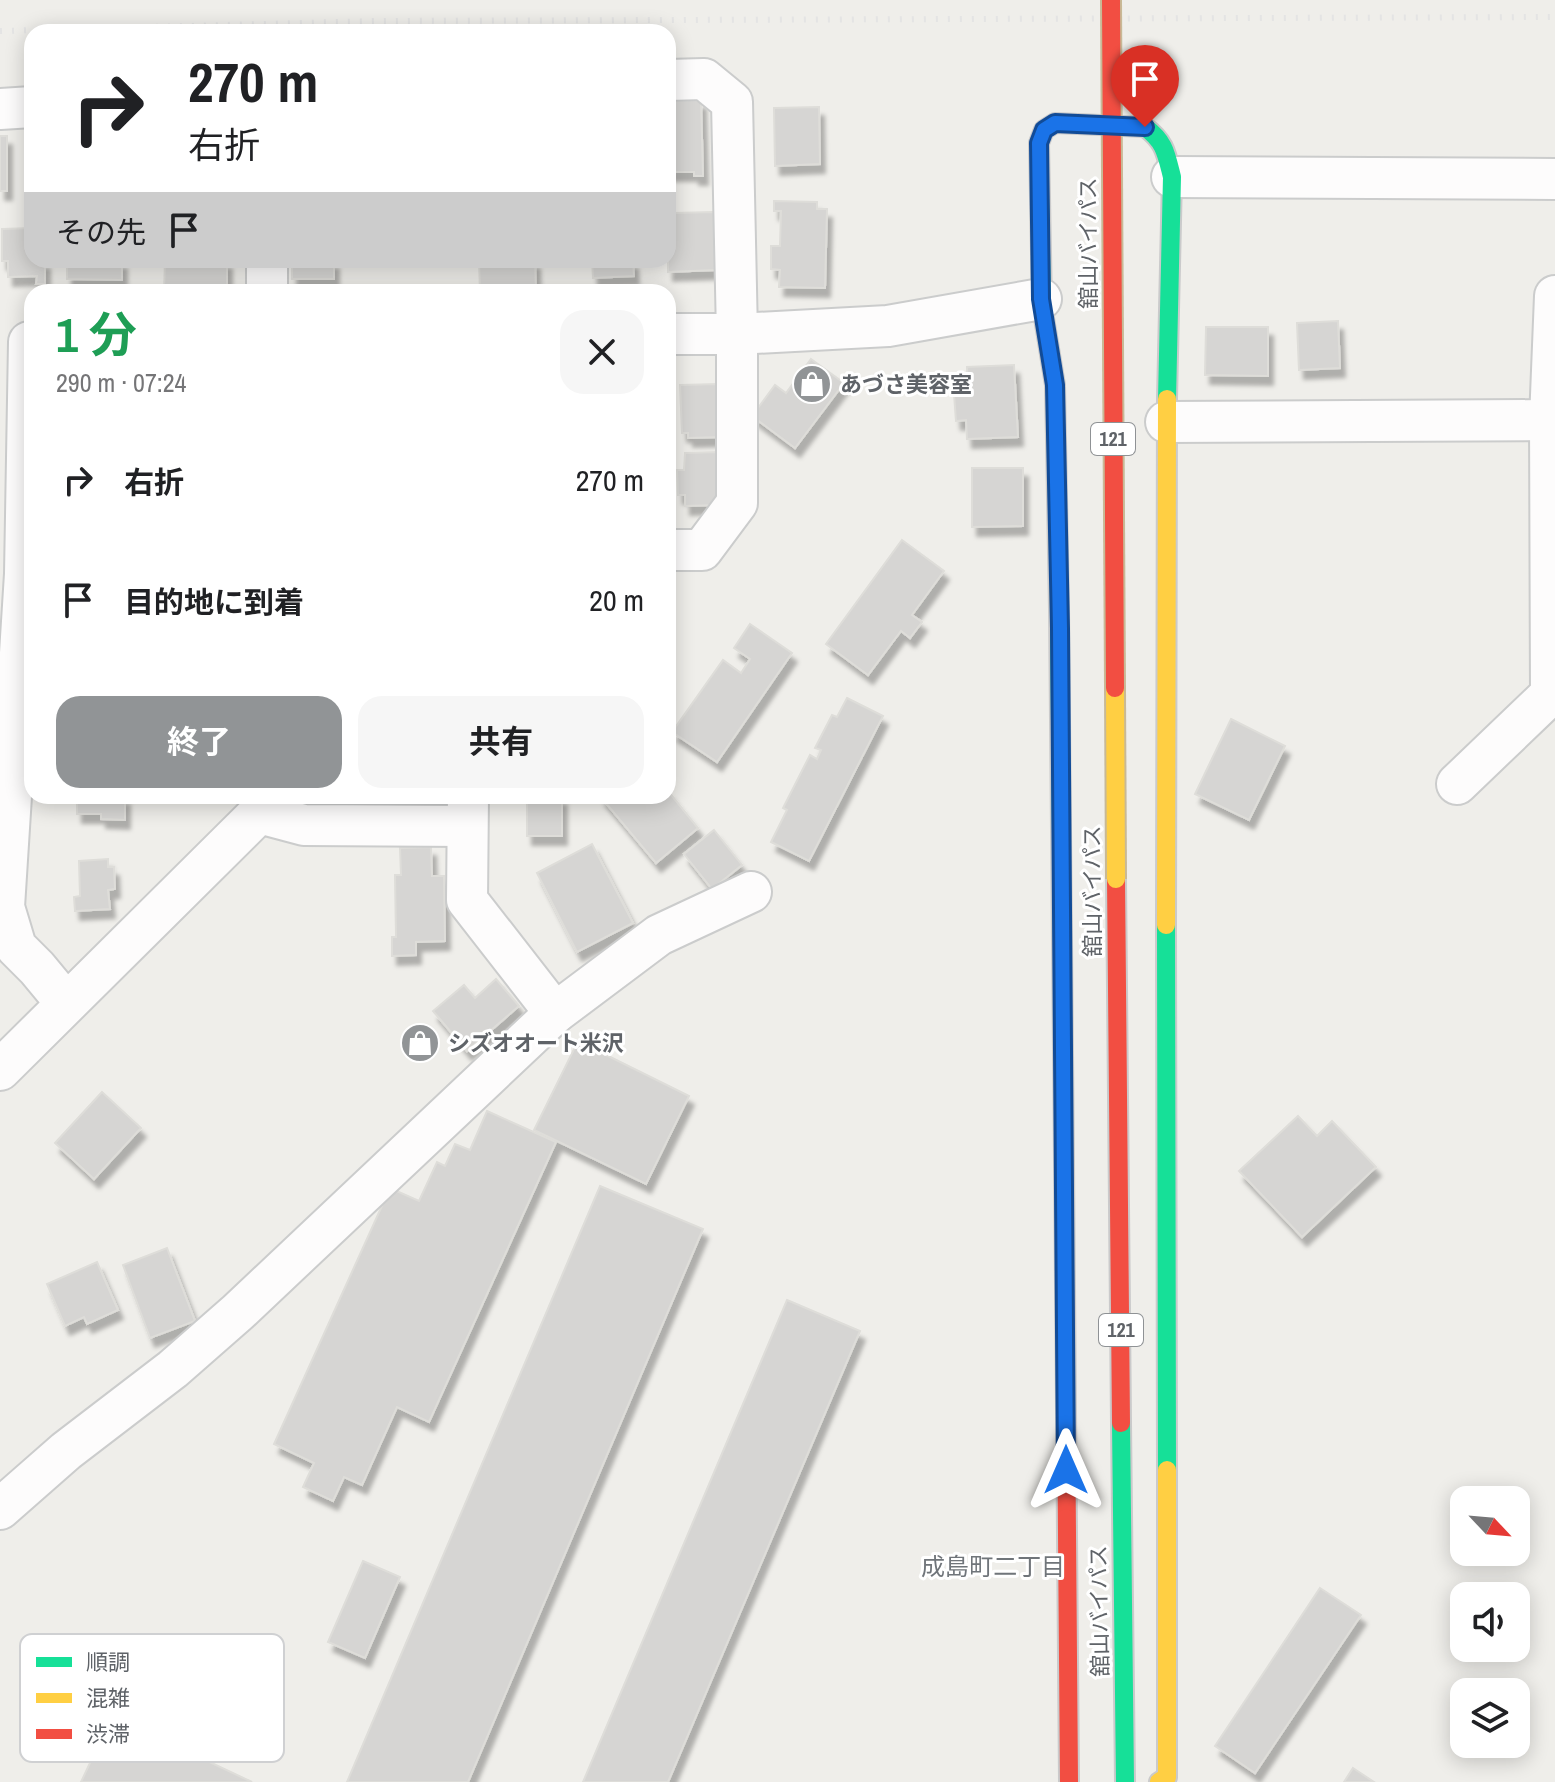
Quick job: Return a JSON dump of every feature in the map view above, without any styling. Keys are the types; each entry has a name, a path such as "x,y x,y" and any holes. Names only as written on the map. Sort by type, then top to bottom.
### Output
{"main road":[{"name":"舘山バイパス","path":"1111,0 1125,1782"},
{"path":"1069,1782 1059,582 1055,385 1041,299 1039,143 1044,130 1055,123 1145,127 1157,136 1165,148 1172,177 1166,422 1167,1777 1159,1782"}],"street":[{"path":"676,80 704,79 732,102 737,334 737,503 702,550 676,550"},
{"path":"0,109 24,108"},
{"path":"1172,177 1555,179"},
{"path":"1457,784 1551,694 1550,420 1555,296"},
{"path":"676,334 888,326 1041,299"},
{"path":"20,342 24,528"},
{"path":"1166,422 1550,420"},
{"path":"24,590 4,907 16,947 66,1003"},
{"path":"0,1070 262,805 304,825 468,811 467,900 555,1013"},
{"path":"0,1509 66,1451 173,1369 238,1312 555,1013 659,935 751,892"}],"building":[{"path":"701,100 703,176 694,176 694,172 676,172 676,101"},
{"path":"819,107 820,164 775,166 774,108"},
{"path":"0,136 7,136 7,191 0,191"},
{"path":"774,201 817,202 817,209 827,209 825,288 779,287 780,270 771,269 771,246 780,246 781,211 774,211"},
{"path":"714,212 715,270 668,272 668,268 676,268 676,213"},
{"path":"24,228 24,268 45,268 45,284 36,284 37,276 8,277 8,261 2,261 2,229"},
{"path":"67,268 122,268 122,280 67,279"},
{"path":"165,268 227,268 227,284 164,284"},
{"path":"292,268 334,268 334,279 292,279"},
{"path":"479,268 535,268 536,284 480,284"},
{"path":"592,268 634,268 634,276 593,278"},
{"path":"1338,321 1340,368 1299,370 1297,323"},
{"path":"1206,327 1268,327 1268,376 1205,375"},
{"path":"811,359 844,383 795,448 752,416 775,385 786,393"},
{"path":"1014,365 1018,437 967,439 966,420 956,421 954,394 968,393 967,367"},
{"path":"719,384 721,437 688,438 688,433 682,433 680,385"},
{"path":"718,452 719,505 685,506 685,495 678,495 677,470 684,470 685,453"},
{"path":"972,468 1023,468 1023,526 972,527"},
{"path":"902,540 944,571 912,615 922,622 910,638 901,631 868,675 826,644"},
{"path":"750,624 792,653 717,762 676,735 676,726 723,660 741,673 750,659 734,648"},
{"path":"847,698 883,716 809,861 771,842 787,810 783,808 810,755 817,759 821,750 815,748 832,715 837,717"},
{"path":"1231,719 1285,746 1249,820 1195,794"},
{"path":"676,801 698,828 656,863 607,804 676,804"},
{"path":"77,804 125,804 125,820 101,819 101,814 77,814"},
{"path":"527,804 562,804 562,836 527,836"},
{"path":"714,830 742,865 712,889 684,854"},
{"path":"592,844 633,923 577,952 537,873"},
{"path":"431,847 432,876 444,876 445,941 416,942 416,955 392,956 392,937 396,937 395,875 401,875 400,848"},
{"path":"108,859 108,867 114,867 115,889 108,890 110,909 75,911 74,897 80,896 79,861"},
{"path":"496,979 519,1006 467,1051 433,1011 464,985 475,998"},
{"path":"578,1041 689,1096 646,1184 534,1130"},
{"path":"102,1092 141,1128 94,1179 55,1143"},
{"path":"487,1111 556,1142 429,1422 397,1407 362,1485 344,1477 333,1501 303,1487 314,1463 274,1444 390,1188 419,1201 437,1162 445,1166 455,1144 470,1150"},
{"path":"1298,1116 1317,1136 1332,1121 1376,1167 1302,1237 1239,1171"},
{"path":"600,1186 703,1229 468,1782 347,1782"},
{"path":"167,1248 195,1321 150,1338 123,1265"},
{"path":"97,1262 118,1310 87,1324 84,1317 65,1326 47,1284"},
{"path":"787,1300 860,1331 668,1782 583,1782"},
{"path":"363,1561 400,1577 365,1658 328,1642"},
{"path":"1320,1588 1361,1615 1255,1773 1215,1746"},
{"path":"90,1762 210,1762 252,1782 81,1782"},
{"path":"1353,1768 1374,1782 1344,1782"}],"railway":[{"path":"262,24 1555,17"},
{"path":"0,31 24,30"}],"traffic: fast":[{"path":"1042,306 1039,143 1044,130 1055,123 1145,127 1164,149 1172,177 1167,399"},
{"path":"1059,609 1064,1163"},
{"path":"1166,925 1167,1470"},
{"path":"1121,1423 1125,1782"}],"traffic: slow":[{"path":"1042,306 1055,385 1059,609"},
{"path":"1166,925 1167,399"},
{"path":"1115,688 1116,879"},
{"path":"1159,1782 1167,1777 1167,1470"}],"traffic: jam":[{"path":"1111,0 1115,688"},
{"path":"1116,879 1121,1423"},
{"path":"1064,1163 1069,1782"}],"place":[{"name":"あづさ美容室","path":"812,384"},
{"name":"シズオオート米沢","path":"420,1043"}],"district":[{"name":"成島町二丁目","path":"993,1567"}],"route":[{"path":"1066,1470 1060,628 1055,385 1041,299 1039,143 1044,130 1055,123 1145,127"}]}
